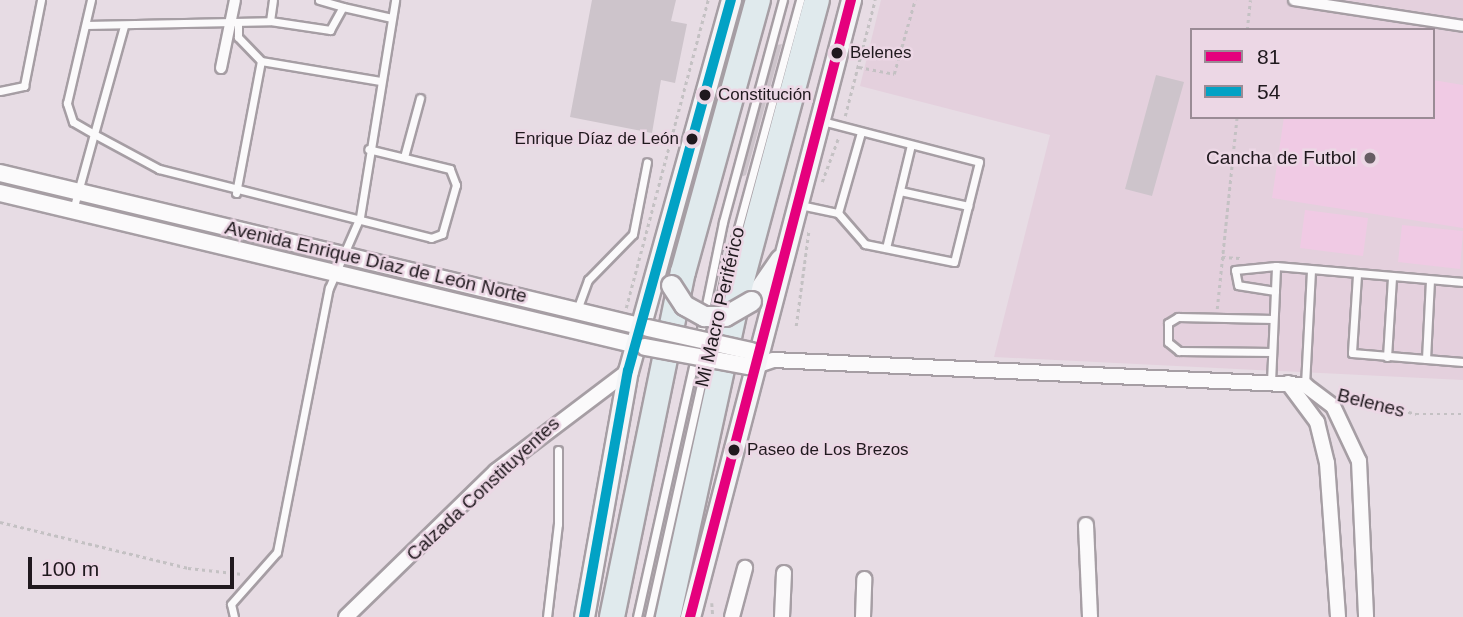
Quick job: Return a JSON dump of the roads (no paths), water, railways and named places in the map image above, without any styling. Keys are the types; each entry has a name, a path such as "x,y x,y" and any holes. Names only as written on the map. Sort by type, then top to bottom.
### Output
{"highway":[{"path":"612,617 683,272 758,0"},
{"path":"668,617 740,287 817,0"}],"main road":[{"path":"584,617 628,371 640,346 668,222 731,0"},
{"path":"697,613 758,359 789,247 806,206 820,121 850,0"},
{"path":"668,222 671,285 684,305 704,316 725,316 751,301 789,247"}],"street":[{"path":"221,68 234,22 234,0"},
{"path":"1294,0 1463,26"},
{"name":"Avenida Enrique Díaz de León Norte","path":"0,173 348,253 644,327 758,359"},
{"name":"Avenida Enrique Díaz de León Norte","path":"0,193 640,346 758,359"},
{"path":"758,359 1306,385 1321,392 1344,423 1359,461 1366,617"},
{"name":"Calzada Constituyentes","path":"345,617 506,463 628,371"},
{"path":"1288,383 1317,422 1327,463 1338,617"},
{"path":"1086,525 1090,617"},
{"path":"732,617 745,568"},
{"path":"782,617 784,573"},
{"path":"863,617 864,579"}],"lane":[{"path":"0,91 24,86 41,0"},
{"path":"91,0 67,103 73,122 159,169 236,192 360,217 431,238 442,234 455,176 404,157 368,149"},
{"path":"270,20 273,0"},
{"path":"319,0 392,18"},
{"path":"234,617 231,604 278,552 329,288 348,253 360,217 368,149 395,0"},
{"name":"Mi Macro Periférico","path":"637,617 723,222 783,0"},
{"name":"Mi Macro Periférico","path":"649,617 727,270 800,0"},
{"path":"86,25 270,20 335,30 343,6"},
{"path":"234,22 242,44 261,61 380,81"},
{"path":"73,210 124,26"},
{"path":"236,192 261,61"},
{"path":"404,157 420,98"},
{"path":"806,206 838,212 865,244 954,262 979,162 820,121"},
{"path":"838,212 861,132"},
{"path":"886,248 911,145"},
{"path":"577,310 588,280 633,234 647,162"},
{"path":"900,191 968,206"},
{"path":"1271,382 1276,266"},
{"path":"1275,290 1244,289 1235,270 1276,266 1311,272 1463,282"},
{"path":"1306,385 1311,272"},
{"path":"1357,275 1352,353 1463,362"},
{"path":"1387,357 1391,277"},
{"path":"1426,359 1430,280"},
{"path":"1272,352 1171,348 1172,319 1273,319"},
{"path":"547,617 558,450"}],"place":[{"name":"Belenes","path":"837,53"},
{"name":"Constitución","path":"705,95"},
{"name":"Enrique Díaz de León","path":"692,139"},
{"name":"Cancha de Futbol","path":"1370,158"},
{"name":"Paseo de Los Brezos","path":"734,450"}]}
